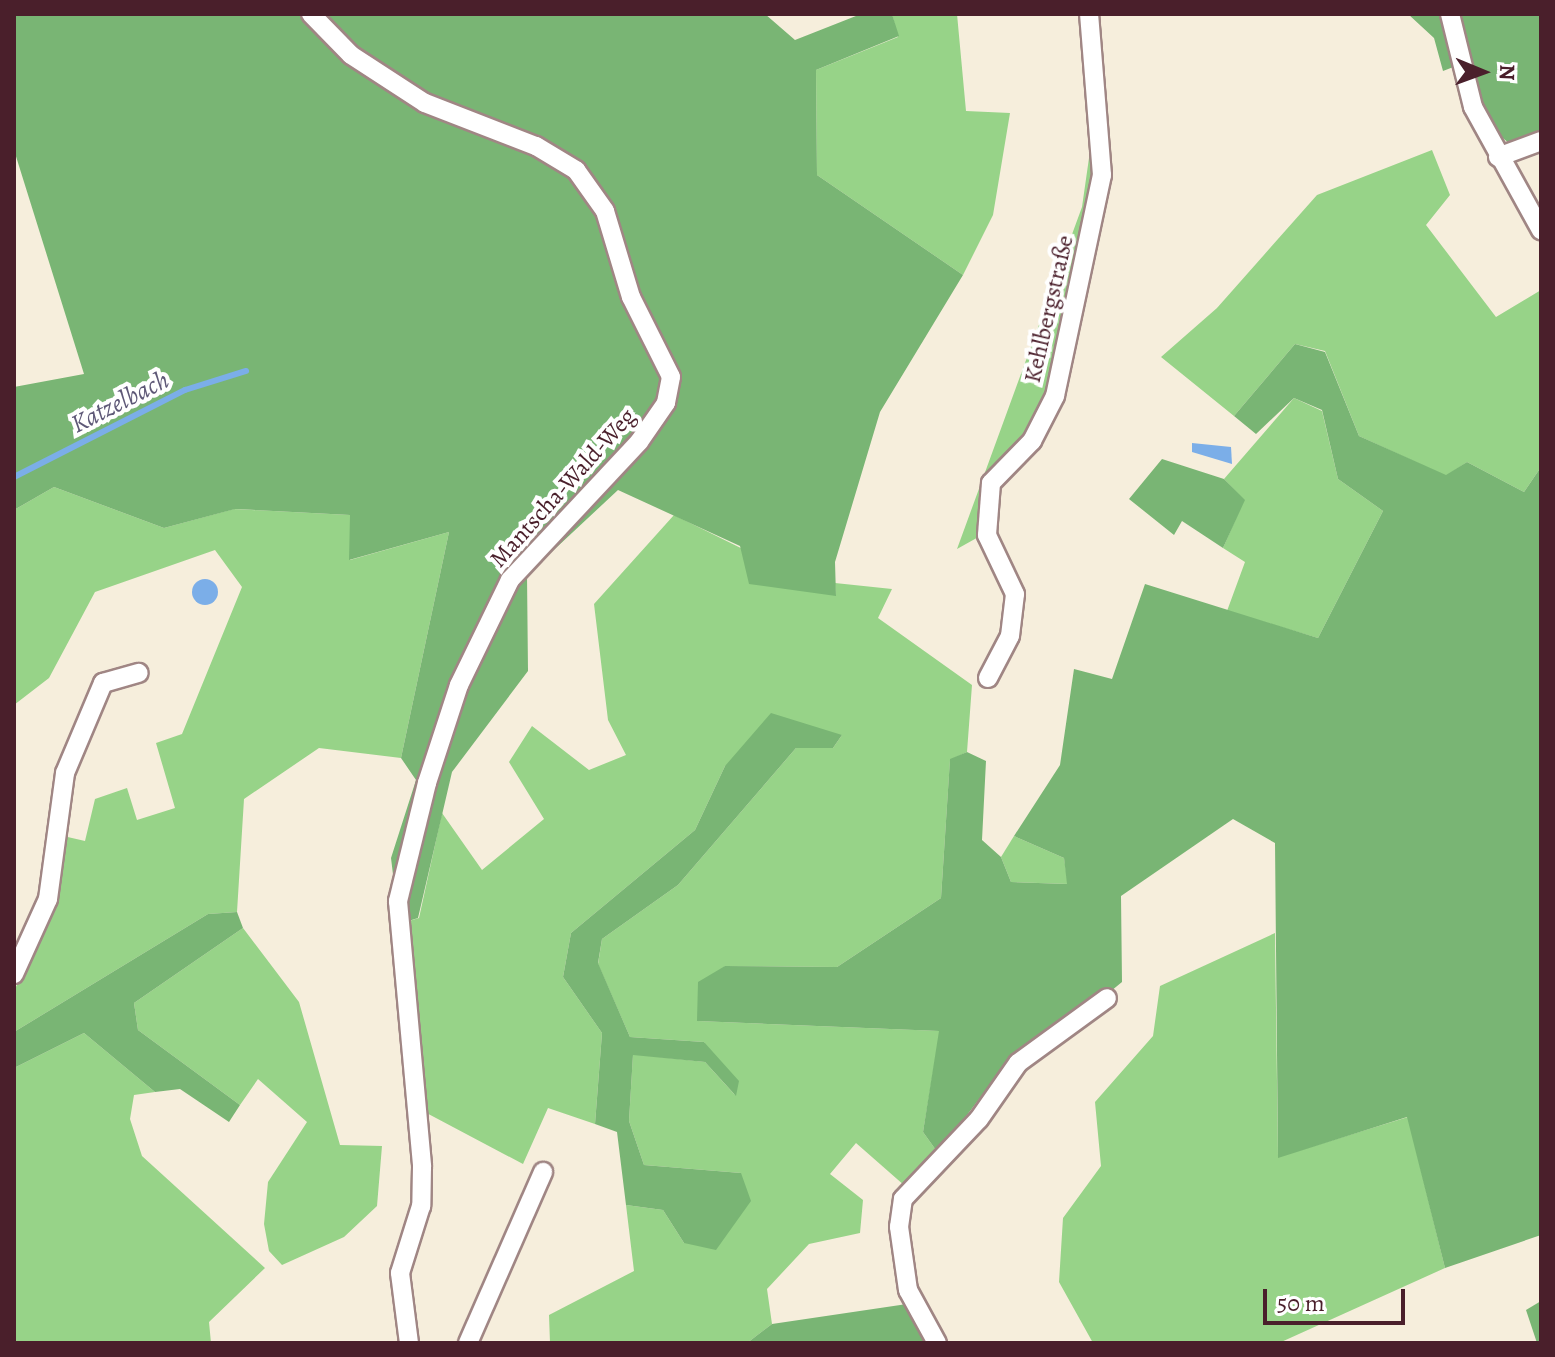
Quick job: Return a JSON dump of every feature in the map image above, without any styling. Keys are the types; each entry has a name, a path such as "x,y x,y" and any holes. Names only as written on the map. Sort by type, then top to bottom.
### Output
{"street":[{"name":"Mantscha-Wald-Weg","path":"311,14 351,55 425,103 536,146 576,170 605,211 631,297 672,385 656,419 620,465 510,580 459,685 427,783 398,901 422,1167 421,1206 400,1273 409,1343"},
{"name":"Kehlbergstraße","path":"988,678 1010,636 1015,594 987,535 991,483 1032,441 1055,396 1102,175 1089,14"},
{"path":"1450,14 1473,107 1541,230"},
{"path":"1498,157 1541,141"},
{"path":"14,974 48,899 65,773 103,683 139,673"},
{"path":"937,1343 908,1290 899,1227 903,1199 979,1119 1018,1063 1107,998"},
{"path":"468,1343 543,1172"}],"green space":[{"path":"14,14 765,14 795,40 861,14 892,14 899,36 816,70 817,175 963,275 880,412 835,562 836,596 749,584 740,546 618,490 527,575 528,671 452,772 418,918 399,924 391,858 416,780 401,758 449,532 349,560 350,515 235,509 164,528 54,487 14,510 14,387 84,374 14,150"},
{"path":"892,14 957,14 966,111 1010,113 993,215 963,275 817,175 816,70 898,37"},
{"path":"1408,14 1541,14 1541,150 1510,144 1492,129 1477,134 1456,66 1443,71 1434,38"},
{"path":"1097,103 1100,146 1047,397 1026,438 985,484 982,535 957,549 1082,207 1091,144 1086,106"},
{"path":"1432,150 1450,195 1426,225 1496,317 1541,290 1541,467 1524,492 1467,462 1446,476 1359,436 1325,351 1295,344 1234,416 1161,357 1217,308 1317,195"},
{"path":"1295,344 1325,352 1359,436 1446,475 1467,462 1524,492 1541,467 1541,1235 1445,1268 1407,1117 1278,1158 1275,843 1233,819 1121,896 1122,982 1061,1032 1012,1056 938,1153 923,1132 939,1031 697,1021 698,982 725,966 837,967 941,898 950,759 967,752 986,761 982,840 1001,857 1011,882 1067,884 1064,858 1014,836 1060,765 1074,669 1112,679 1145,584 1318,638 1383,511 1338,479 1322,410 1294,398 1256,434 1234,416"},
{"path":"1294,398 1322,411 1338,479 1383,511 1318,638 1227,611 1245,562 1223,548 1244,500 1224,479"},
{"path":"1162,459 1224,479 1245,500 1223,548 1182,521 1174,535 1129,499"},
{"path":"54,487 164,528 234,509 350,515 350,560 449,532 401,758 319,748 244,799 237,912 208,914 14,1032 14,991 56,903 59,835 85,841 95,799 127,788 137,820 175,808 156,743 182,734 242,587 215,550 95,592 49,678 14,705 14,510"},
{"path":"674,515 836,595 835,583 892,589 878,618 972,685 967,752 950,760 941,898 837,967 725,966 698,1021 940,1031 923,1132 938,1153 905,1186 856,1143 830,1174 863,1200 860,1233 809,1244 767,1289 772,1324 747,1343 550,1343 549,1315 634,1271 626,1205 663,1210 684,1243 741,1173 644,1165 629,1121 633,1054 705,1062 735,1095 704,1042 630,1037 598,964 602,939 678,885 796,748 833,748 842,735 725,766 695,830 571,933 563,977 602,1033 595,1124 548,1108 523,1164 419,1109 399,924 419,918 442,813 482,870 544,819 509,762 532,726 589,770 626,755 608,720 594,604"},
{"path":"771,713 842,735 833,748 796,748 678,885 602,939 598,963 630,1037 704,1042 739,1081 736,1096 705,1062 633,1055 629,1121 644,1165 741,1173 751,1201 716,1250 684,1243 663,1210 626,1205 617,1132 595,1124 602,1033 563,977 571,933 695,830 725,766"},
{"path":"1014,836 1064,858 1068,884 1011,882 1001,857"},
{"path":"237,912 243,928 134,1003 138,1030 240,1105 229,1122 180,1089 155,1092 84,1033 14,1068 14,1032 208,914"},
{"path":"243,928 299,1002 340,1145 382,1146 377,1206 344,1237 282,1265 269,1251 264,1224 268,1182 307,1122 258,1079 240,1105 138,1030 134,1003"},
{"path":"1275,933 1278,1157 1408,1117 1445,1268 1279,1343 1093,1343 1059,1282 1063,1218 1101,1166 1095,1102 1153,1036 1160,986"},
{"path":"84,1033 155,1092 134,1095 130,1119 142,1156 265,1268 209,1322 211,1343 14,1343 14,1068"},
{"path":"1541,1301 1541,1343 1537,1343 1526,1310"},
{"path":"907,1304 933,1343 747,1343 772,1324"}],"water":[{"path":"1192,443 1231,447 1232,464 1192,452"},
{"path":"205,579 214,583 218,592 214,601 205,605 196,601 192,592 196,583"}],"waterway":[{"name":"Katzelbach","path":"14,477 185,390 246,371"}]}
